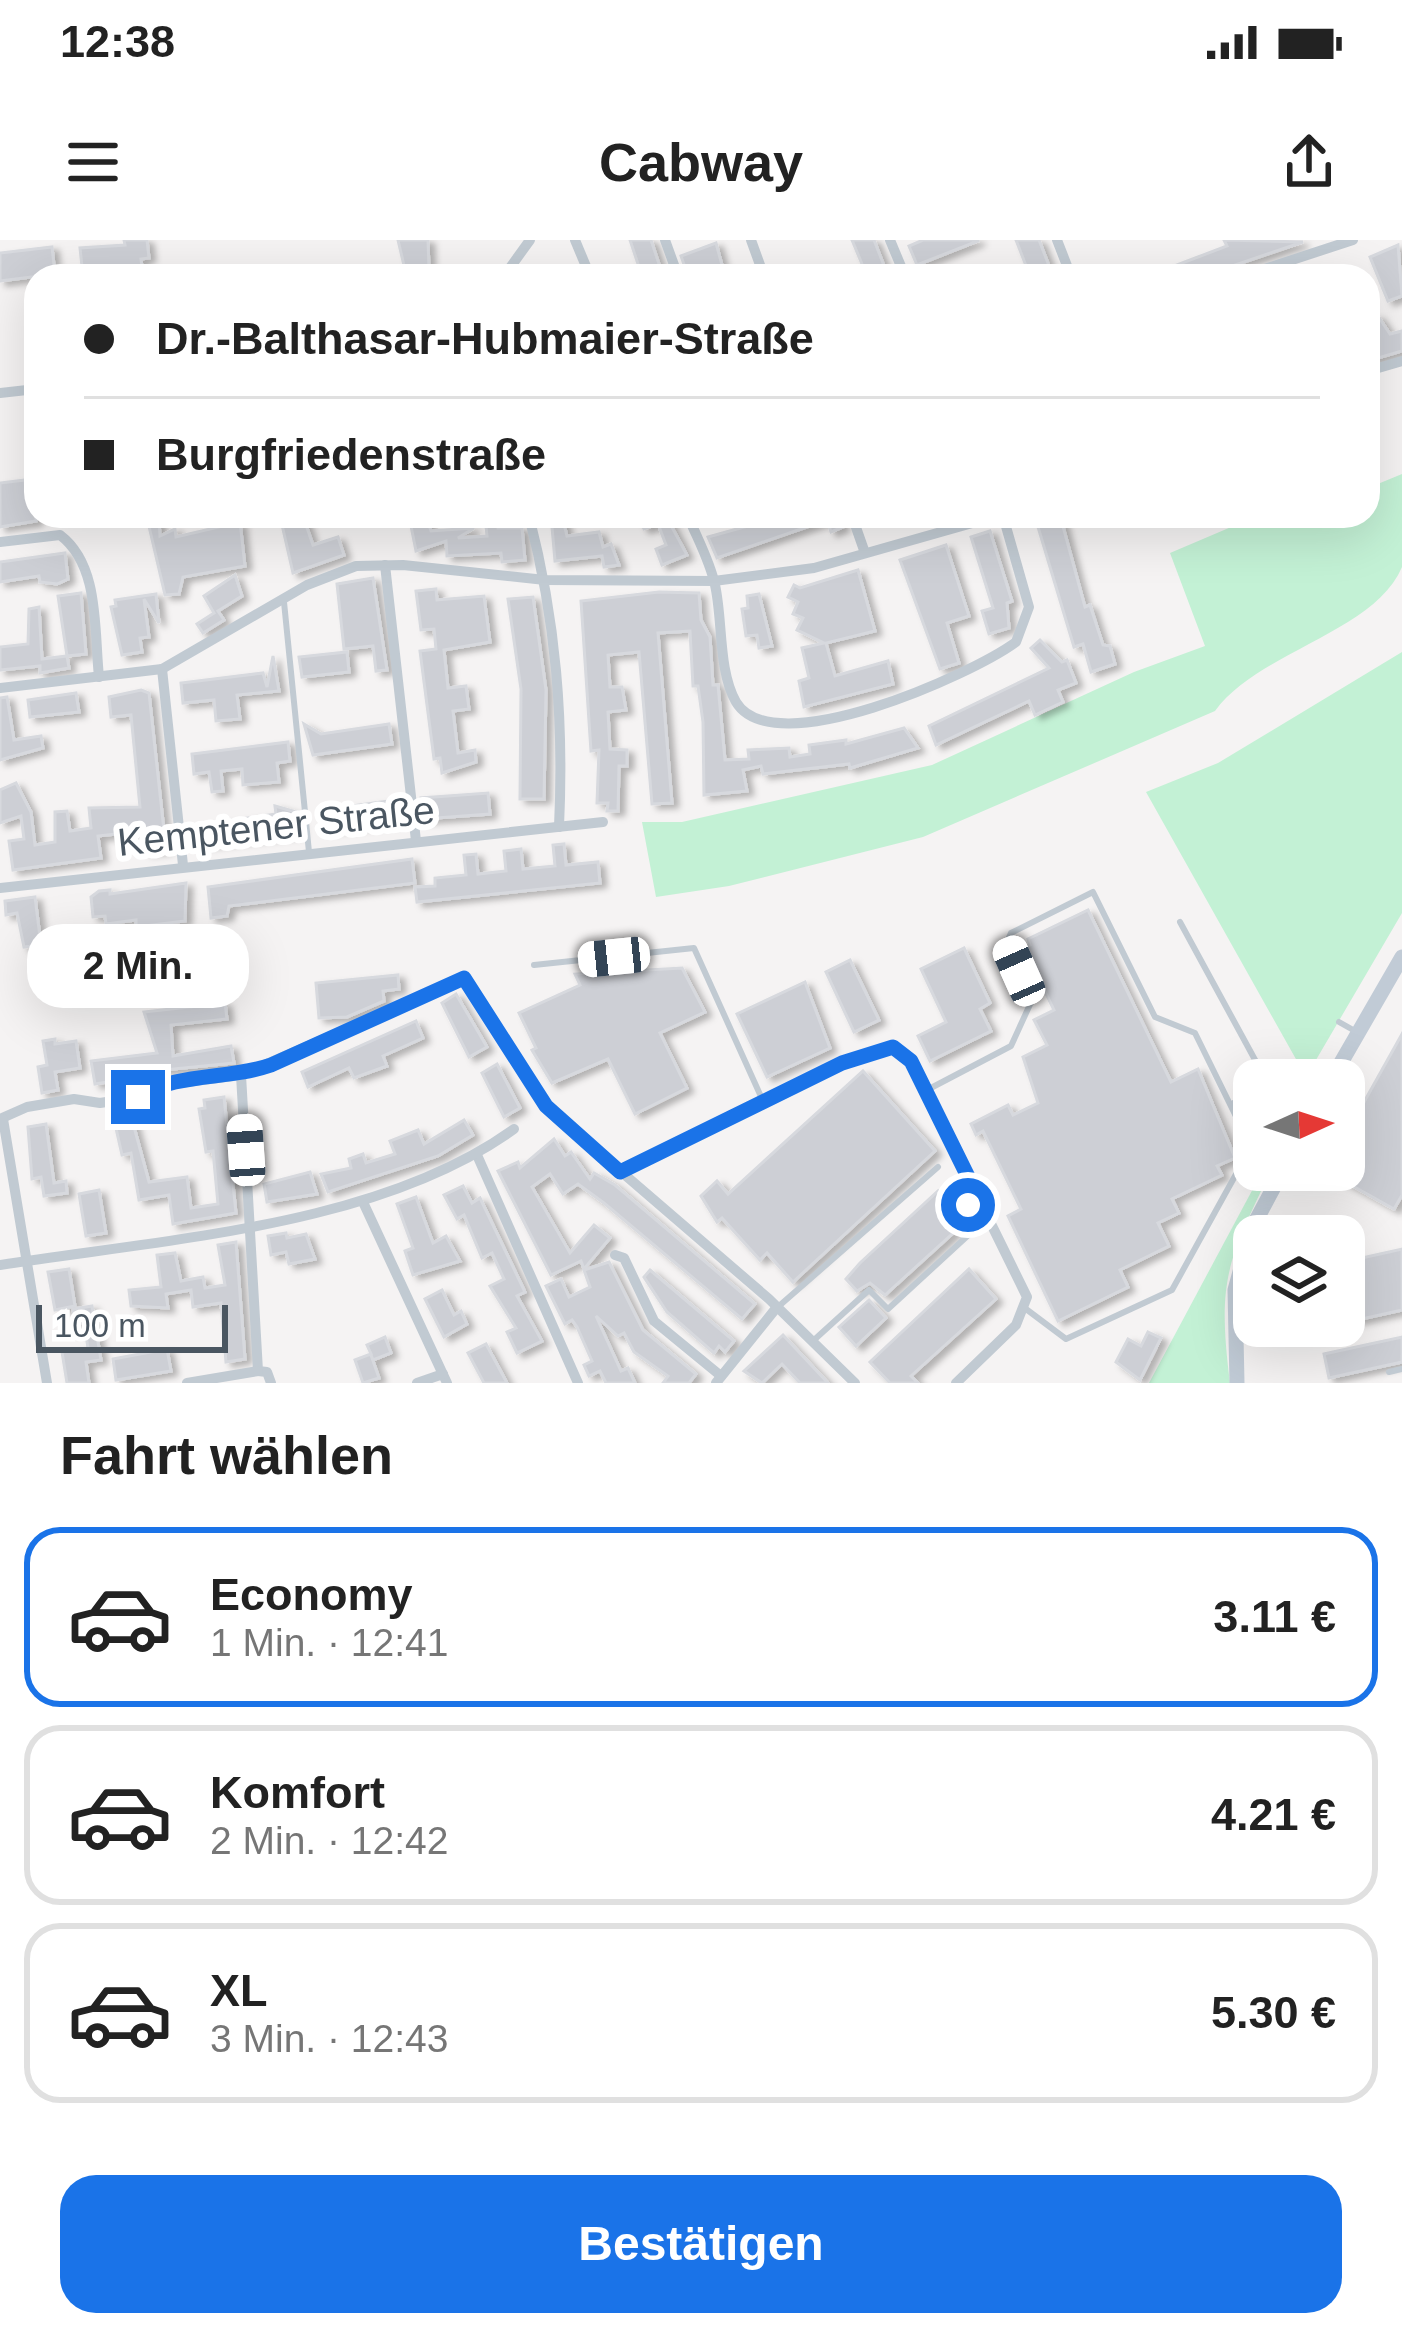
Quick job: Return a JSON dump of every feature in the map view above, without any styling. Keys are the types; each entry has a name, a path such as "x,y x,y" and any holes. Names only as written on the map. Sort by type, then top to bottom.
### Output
{"main road":[{"path":"1343,1059 1402,957"},
{"path":"1237,1383 1232,1323 1243,1254 1272,1191"},
{"path":"1238,1360 1249,1383"}],"street":[{"path":"1280,264 1353,240"},
{"path":"532,528 545,580 561,698 559,826"},
{"path":"693,528 714,581 730,684 743,711 776,726 828,718 938,683 1016,642 1029,608 1004,528"},
{"path":"856,528 865,553"},
{"path":"0,688 162,669 332,572 385,565 545,580 714,581 814,568 956,528"},
{"path":"0,542 60,535 77,548 86,565 100,677"},
{"path":"385,565 416,841"},
{"path":"162,669 183,865"},
{"name":"Kemptener Straße","path":"0,888 603,823"},
{"path":"46,1383 2,1119 27,1107 74,1099 100,1103 138,1097 156,1086 241,1076 464,978 546,1106 814,1340 855,1383"},
{"path":"620,1172 870,1051 893,1047 911,1061 1022,1282 1026,1309 956,1383"},
{"path":"241,1076 258,1371"},
{"path":"0,1265 363,1202 478,1155 514,1129"},
{"path":"478,1155 578,1383"},
{"path":"363,1202 445,1378 418,1383"},
{"path":"614,1255 624,1258 654,1321 718,1379 777,1307"},
{"path":"188,1383 258,1371 267,1372 271,1383"}],"lane":[{"path":"283,598 309,852"},
{"path":"925,1091 1011,1046 1032,1000 1006,942 1011,933 1093,892 1155,1017 1195,1034 1251,1147 1172,1290 1066,1339 1026,1309"},
{"path":"1180,922 1255,1059"},
{"path":"534,965 694,948 763,1101"},
{"path":"1340,1022 1358,1033"},
{"path":"777,1307 938,1167"},
{"path":"814,1340 869,1290 888,1310 975,1229 963,1209 979,1199"},
{"path":"1389,1372 1402,1369"}],"green space":[{"path":"1402,474 1402,567 1388,589 1343,625 1259,672 1215,711 923,837 729,886 656,897 642,822 682,822 932,765 1134,672 1205,646 1170,553 1229,528 1380,528 1380,483"},
{"path":"1402,652 1402,913 1317,1059 1296,1059 1146,792 1218,763"},
{"path":"1252,1191 1261,1191 1250,1215 1239,1215"},
{"path":"1233,1226 1225,1319 1230,1383 1149,1383"}],"building":[{"path":"124,240 147,240 149,258 141,259 142,264 82,264 80,248 125,245"},
{"path":"398,240 428,240 429,264 404,264"},
{"path":"630,240 651,240 659,264 638,264"},
{"path":"852,240 874,240 883,264 862,264"},
{"path":"923,240 978,240 920,264 909,246"},
{"path":"1016,240 1039,240 1048,264 1025,264"},
{"path":"1224,240 1303,242 1238,264 1180,264 1227,246"},
{"path":"716,243 722,264 684,264 681,256"},
{"path":"1398,245 1402,296 1388,301 1380,281 1380,264 1373,264 1370,257"},
{"path":"52,247 54,264 24,264 24,278 0,281 0,253"},
{"path":"1380,319 1390,334 1402,331 1402,351 1380,357"},
{"path":"24,480 24,523 0,527 0,483"},
{"path":"149,528 160,528 160,536 175,529 176,537 214,528 241,528 245,566 183,577 179,594 165,595"},
{"path":"283,528 307,528 313,545 338,537 344,555 293,573"},
{"path":"411,528 474,528 458,538 487,536 486,528 522,528 525,560 502,562 501,553 447,556 446,541 416,551"},
{"path":"552,528 565,528 567,536 599,532 603,547 611,544 619,565 604,567 602,556 555,561"},
{"path":"660,528 672,528 687,555 662,565 656,549 666,545"},
{"path":"741,528 804,528 717,558 708,537"},
{"path":"1038,528 1063,528 1085,607 1090,605 1103,645 1110,646 1115,664 1091,672 1083,644 1074,647"},
{"path":"990,531 1012,601 1007,603 1009,628 989,634 982,611 993,608 971,537"},
{"path":"946,545 969,616 947,623 959,663 940,669 900,560"},
{"path":"65,553 68,579 57,584 40,582 39,576 0,582 0,562"},
{"path":"858,570 875,631 826,643 835,676 888,661 893,684 804,707 799,681 809,678 802,648 824,643 797,630 803,618 793,614 798,602 788,597 794,585 800,588"},
{"path":"235,575 242,596 218,611 224,620 203,633 197,624 214,613 204,596"},
{"path":"373,578 387,670 376,671 373,646 344,649 337,584"},
{"path":"436,589 437,600 484,596 490,642 444,650 448,688 466,686 469,709 453,711 458,753 475,750 476,762 442,773 440,758 434,759 420,651 436,649 434,629 421,630 416,591"},
{"path":"659,592 699,593 701,620 710,637 713,685 718,685 725,760 749,759 748,750 789,748 790,757 810,754 809,745 846,740 846,744 904,728 918,748 850,768 849,764 763,774 761,766 743,770 747,791 704,795 703,722 698,686 693,686 690,631 658,633 672,803 652,804 639,652 608,655 610,687 622,687 626,710 608,712 610,749 627,750 627,766 619,766 618,811 607,811 608,803 597,803 599,750 591,751 581,601"},
{"path":"81,593 86,654 67,656 58,596"},
{"path":"156,594 159,623 144,599 149,637 140,638 142,652 122,655 111,607 116,606 115,600"},
{"path":"759,594 772,646 759,648 757,635 746,636 742,609 748,608 747,596"},
{"path":"533,597 546,690 544,799 520,799 521,689 508,599"},
{"path":"39,607 42,659 67,656 69,668 40,673 40,666 0,670 0,647 28,644 29,609"},
{"path":"1040,640 1062,662 1067,660 1076,683 1058,690 1063,702 1035,715 1029,701 936,745 929,726 1049,668 1031,648"},
{"path":"347,652 349,672 302,677 299,657"},
{"path":"273,656 279,691 237,695 240,719 216,721 214,700 183,703 181,683 263,673 267,687"},
{"path":"141,690 149,693 166,849 146,851 143,831 98,836 101,858 13,870 9,841 24,839 21,816 0,823 0,790 16,783 31,812 35,845 55,842 55,812 67,811 70,831 91,828 89,808 140,807 131,715 111,717 109,697"},
{"path":"76,693 79,712 30,717 28,700"},
{"path":"7,697 14,740 41,736 43,748 0,760 0,698"},
{"path":"304,724 321,734 389,724 392,744 313,755"},
{"path":"288,742 290,761 277,763 279,782 243,785 242,769 221,771 223,791 212,792 209,772 194,774 192,754"},
{"path":"488,793 490,814 423,819 421,798"},
{"path":"396,800 398,820 324,829 322,810"},
{"path":"275,806 296,812 299,832 201,844 199,825 276,814"},
{"path":"564,844 566,865 598,862 600,883 417,902 415,887 435,886 435,878 466,875 464,855 476,854 478,874 506,871 504,851 521,849 523,869 555,866 553,845"},
{"path":"412,859 415,883 229,906 227,916 211,918 208,887"},
{"path":"186,883 185,921 136,927 136,920 106,924 105,916 93,917 91,897 99,891 110,890 110,894"},
{"path":"35,897 41,945 24,947 17,913 6,915 5,901"},
{"path":"1088,910 1171,1082 1198,1069 1233,1153 1233,1159 1217,1166 1222,1175 1172,1199 1179,1213 1158,1223 1169,1246 1120,1270 1128,1287 1058,1321 1008,1216 1021,1209 983,1131 976,1135 971,1124 1008,1105 1013,1115 1038,1103 1023,1057 1047,1045 1034,1020 1054,1010 1024,948 1030,945 1028,939"},
{"path":"964,948 990,1003 980,1009 991,1031 930,1061 918,1036 946,1022 921,969"},
{"path":"850,960 879,1020 854,1032 826,972"},
{"path":"682,968 705,1012 660,1033 687,1088 635,1114 608,1059 552,1083 532,1050 536,1048 519,1013 580,985 575,974"},
{"path":"398,975 399,989 383,991 384,1001 347,1017 319,1018 316,983"},
{"path":"805,982 830,1048 767,1077 737,1014"},
{"path":"456,994 487,1047 469,1057 442,1003"},
{"path":"225,1003 227,1019 171,1025 173,1056 231,1046 234,1063 113,1075 114,1081 95,1084 91,1061 157,1053 144,1012"},
{"path":"416,1021 423,1038 383,1056 387,1066 354,1078 349,1068 308,1087 302,1072"},
{"path":"1402,1034 1402,1195 1394,1209 1362,1191 1365,1100"},
{"path":"55,1039 55,1044 76,1041 80,1068 55,1072 58,1090 42,1093 38,1067 47,1065 43,1041"},
{"path":"497,1064 520,1108 504,1117 482,1073"},
{"path":"863,1071 935,1151 793,1282 767,1253 760,1260 722,1218 717,1222 701,1196 717,1181 728,1194"},
{"path":"224,1097 236,1213 173,1224 169,1195 139,1200 131,1153 122,1155 113,1115 130,1112 149,1182 187,1177 191,1208 218,1204 213,1151 206,1152 199,1109 205,1108 204,1100"},
{"path":"464,1120 473,1135 438,1156 328,1192 321,1174 351,1168 349,1159 363,1154 366,1163 395,1154 390,1141 418,1130 424,1144"},
{"path":"46,1124 54,1183 66,1181 67,1193 44,1196 41,1177 32,1179 28,1127"},
{"path":"554,1139 565,1156 571,1152 590,1179 594,1173 615,1185 755,1304 742,1319 604,1203 578,1184 563,1194 550,1174 532,1187 570,1253 594,1225 610,1238 584,1269 581,1261 551,1275 498,1171 518,1162 520,1168"},
{"path":"310,1172 317,1194 267,1202 264,1184"},
{"path":"463,1186 472,1203 480,1198 525,1292 517,1296 542,1341 517,1353 507,1332 516,1328 490,1286 504,1279 492,1253 482,1258 464,1215 457,1219 444,1195"},
{"path":"99,1190 106,1233 86,1236 79,1194"},
{"path":"938,1191 963,1224 885,1295 870,1283 857,1291 846,1279"},
{"path":"416,1197 433,1243 446,1236 460,1261 413,1275 405,1251 413,1248 397,1204"},
{"path":"286,1233 287,1238 306,1234 315,1259 289,1264 286,1252 271,1255 268,1236"},
{"path":"236,1242 245,1359 226,1362 221,1303 193,1307 191,1290 166,1294 168,1308 131,1306 129,1290 161,1287 157,1255 175,1253 181,1281 203,1277 205,1288 225,1285 218,1245"},
{"path":"1402,1249 1402,1310 1365,1318 1365,1257"},
{"path":"609,1262 643,1330 696,1374 689,1383 663,1383 668,1376 634,1352 624,1333 618,1336 596,1316 621,1371 628,1368 635,1383 606,1383 600,1371 589,1376 584,1365 592,1361 577,1327 572,1320 565,1324 546,1286 561,1279 569,1297 590,1287 584,1270"},
{"path":"69,1269 75,1306 55,1310 48,1272"},
{"path":"969,1269 996,1299 911,1376 918,1383 890,1383 870,1362"},
{"path":"650,1270 734,1341 725,1352 719,1346 714,1353 667,1312 644,1277"},
{"path":"442,1290 454,1315 461,1311 467,1324 444,1337 425,1299"},
{"path":"869,1300 886,1318 856,1346 839,1327"},
{"path":"92,1306 101,1360 86,1362 89,1383 67,1383 62,1352 88,1348 84,1322 75,1324 73,1309"},
{"path":"1148,1332 1161,1338 1140,1380 1116,1362 1128,1339 1141,1346"},
{"path":"783,1335 828,1383 800,1383 782,1364 762,1383 744,1371"},
{"path":"385,1337 391,1353 373,1360 371,1355 379,1378 363,1383 355,1360 371,1354 367,1345"},
{"path":"1402,1337 1402,1362 1329,1378 1324,1354"},
{"path":"486,1344 507,1383 484,1383 468,1353"},
{"path":"167,1349 171,1371 116,1380 113,1359"}],"route":[{"path":"138,1097 156,1086 241,1076 464,978 520,1073 546,1106 620,1172 842,1063 893,1047 911,1061 979,1199 968,1205"}]}
